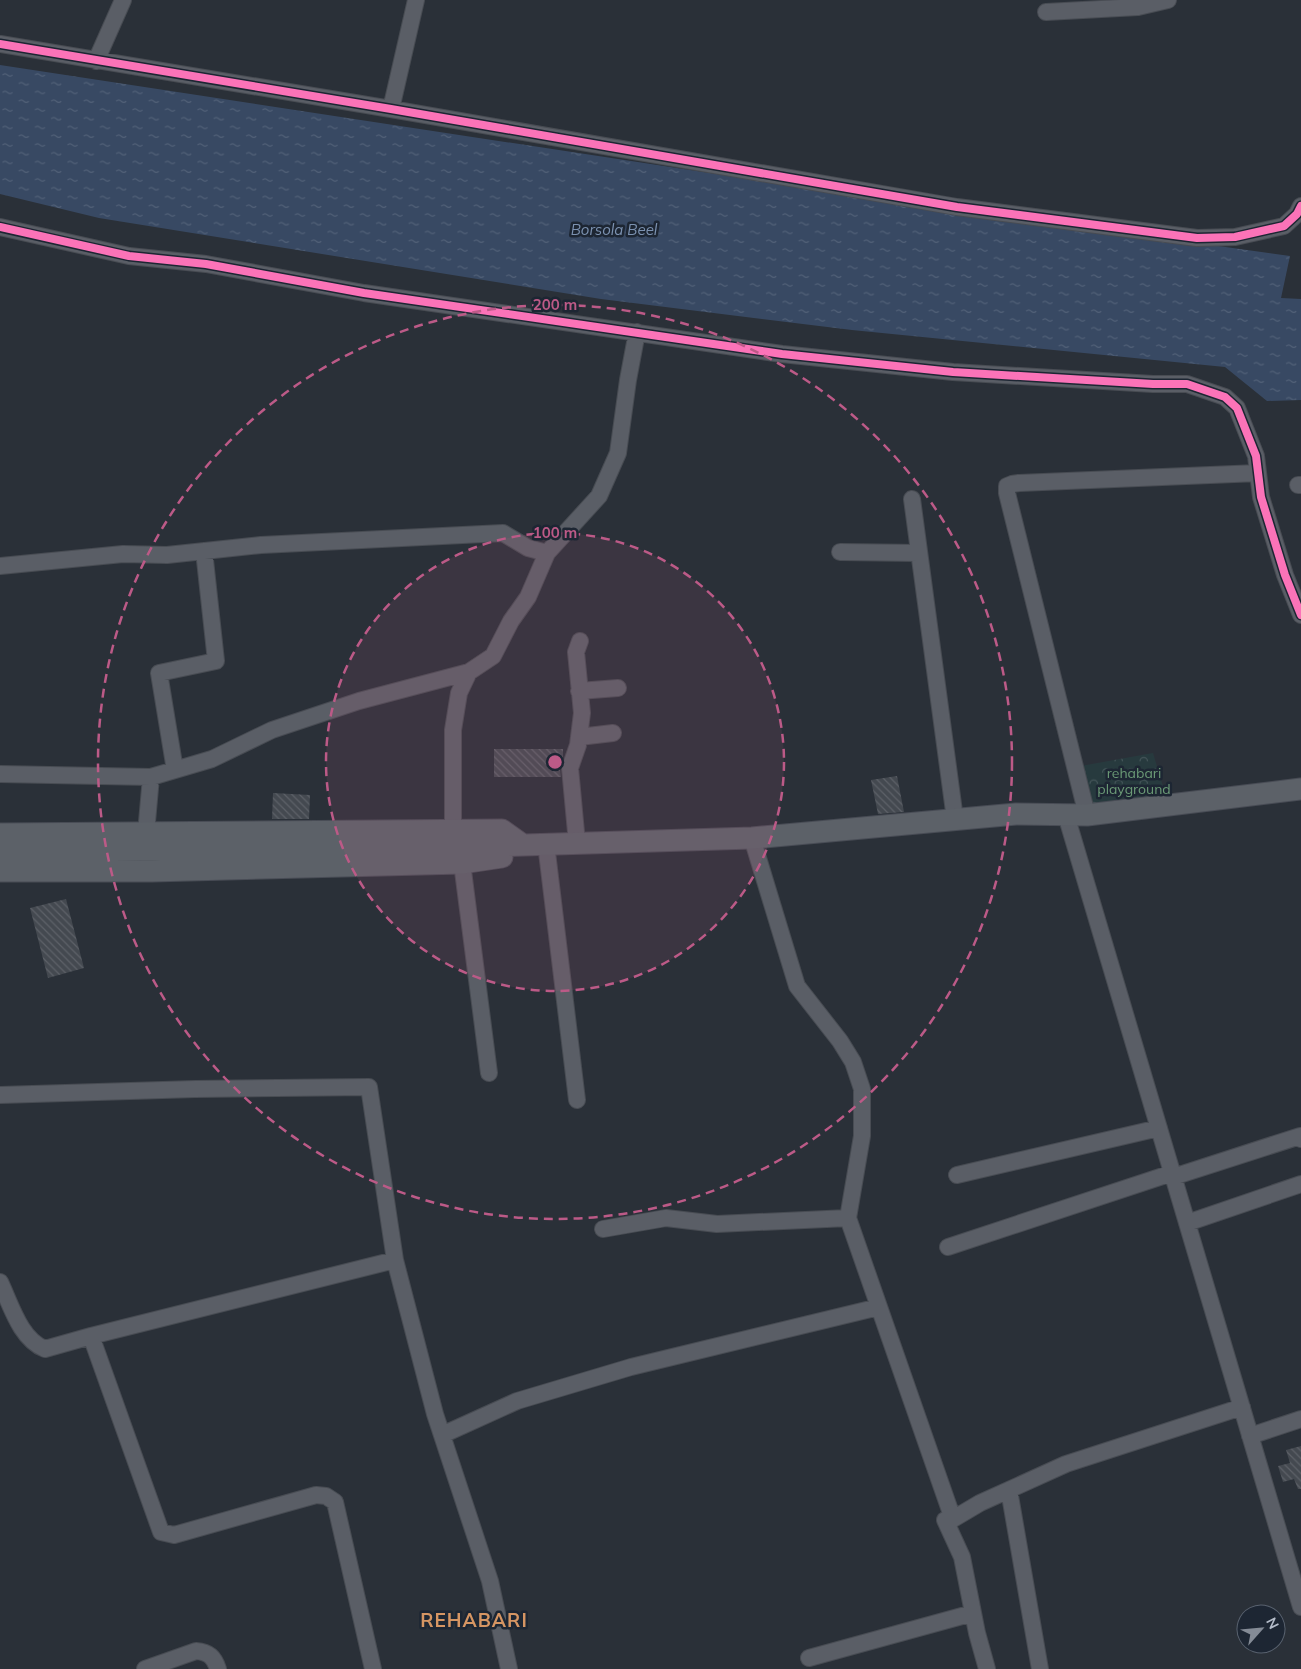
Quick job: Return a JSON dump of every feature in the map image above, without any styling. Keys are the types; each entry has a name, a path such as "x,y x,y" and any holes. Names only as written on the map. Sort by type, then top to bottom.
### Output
{"main road":[{"path":"0,851 260,850 752,838 1016,814 1077,815 1301,789"},
{"path":"0,834 502,830 524,845"},
{"path":"0,871 152,870 462,863 510,856 524,845"}],"street":[{"path":"96,61 123,0"},
{"path":"391,109 416,0"},
{"path":"1046,12 1138,6 1168,0"},
{"path":"0,44 391,109 957,207 1197,238 1235,237 1284,226 1297,214 1301,206"},
{"path":"0,227 129,256 206,264 364,293 782,354 953,372 1153,384 1187,384 1224,397 1237,408 1256,456 1264,505 1285,575 1301,615"},
{"path":"0,774 151,778 212,759 272,730 359,700 469,672 493,656 511,621 528,597 547,553 599,496 618,453 637,332"},
{"path":"1258,473 1019,483 1008,486 1007,493 1077,815 1159,1128 1300,1602"},
{"path":"912,498 956,819"},
{"path":"0,566 124,554 167,555 261,545 503,534 528,548 547,553"},
{"path":"176,770 160,673 216,661 204,551"},
{"path":"840,552 919,553"},
{"path":"577,843 570,768 578,745 582,713 576,652 580,641"},
{"path":"453,831 453,730 459,693 469,672"},
{"path":"580,691 618,688"},
{"path":"579,736 613,733"},
{"path":"146,833 151,778"},
{"path":"752,838 797,986 840,1041 853,1062 862,1089 862,1136 848,1218 953,1519"},
{"path":"546,844 577,1100"},
{"path":"462,863 489,1073"},
{"path":"0,1095 195,1089 369,1087 396,1260 435,1414 490,1581 509,1669"},
{"path":"957,1175 1159,1128"},
{"path":"948,1247 1300,1136 1301,1139"},
{"path":"1187,1223 1301,1184"},
{"path":"603,1229 666,1218 717,1224 848,1218"},
{"path":"0,1282 24,1332 32,1343 45,1350 91,1336 396,1260"},
{"path":"442,1435 517,1401 631,1367 880,1307"},
{"path":"91,1336 161,1532 174,1535 316,1495 326,1496 334,1502 373,1669"},
{"path":"988,1669 973,1613 962,1557 946,1520 953,1519 980,1503 1066,1464 1242,1406"},
{"path":"1250,1436 1301,1419"},
{"path":"1009,1490 1040,1669"},
{"path":"809,1658 973,1613"},
{"path":"145,1669 196,1651 210,1654 215,1660 218,1669"}],"green space":[{"name":"rehabari playground","path":"1153,753 1167,800 1092,811 1081,766"}],"water":[{"name":"Borsola Beel","path":"0,65 854,195 1290,256 1281,298 1301,299 1301,400 1267,401 1225,367 852,330 601,299 99,218 0,194"}],"building":[{"path":"494,749 563,749 560,769 561,777 494,777"},
{"path":"897,776 904,812 878,814 871,780"},
{"path":"273,793 310,795 309,819 272,819"},
{"path":"66,899 84,968 48,978 30,908"},
{"path":"1301,1446 1301,1489 1298,1489 1294,1479 1283,1482 1278,1466 1290,1463 1286,1450"}],"cycle path":[{"path":"0,44 391,109 957,207 1197,238 1235,237 1284,226 1297,214 1301,206"},
{"path":"0,227 129,256 206,264 364,293 782,354 953,372 1153,384 1187,384 1225,397 1237,408 1256,456 1261,497 1285,575 1301,615"}],"district":[{"name":"REHABARI","path":"474,1620"}]}
